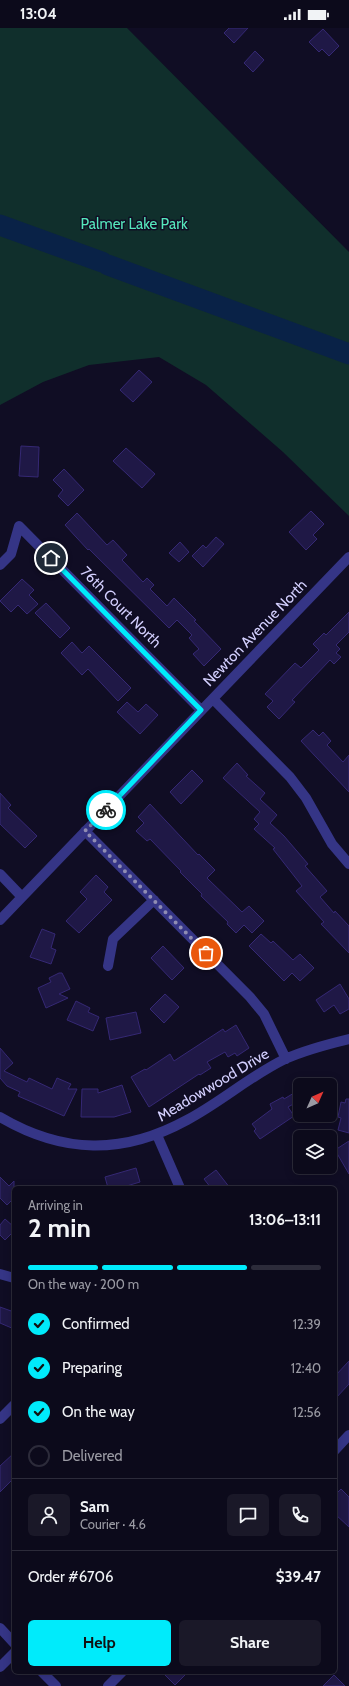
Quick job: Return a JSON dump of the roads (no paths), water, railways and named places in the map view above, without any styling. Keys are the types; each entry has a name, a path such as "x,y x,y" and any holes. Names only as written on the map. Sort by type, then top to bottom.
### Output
{"street":[{"name":"76th Court North","path":"0,565 11,554 19,526 201,710"},
{"name":"Newton Avenue North","path":"0,920 349,556"},
{"path":"213,699 290,777 306,798 332,844 349,864"},
{"path":"85,831 250,997 264,1014 286,1059"},
{"path":"0,874 22,897"},
{"path":"108,966 113,940 154,900"},
{"name":"Meadowwood Drive","path":"0,1117 20,1129 47,1139 76,1145 105,1146 134,1142 157,1134 188,1120 257,1074 286,1059 321,1046 349,1040"},
{"path":"157,1134 179,1186"},
{"path":"0,1274 12,1277"},
{"path":"0,1419 12,1407"},
{"path":"337,1448 349,1436"},
{"path":"0,1628 12,1641"},
{"path":"0,1668 12,1655"},
{"path":"44,1674 56,1686"},
{"path":"108,1686 120,1674"}],"waterway":[{"path":"0,225 102,262"},
{"path":"108,265 349,354"}],"park label":[{"name":"Palmer Lake Park","path":"134,224"}]}
